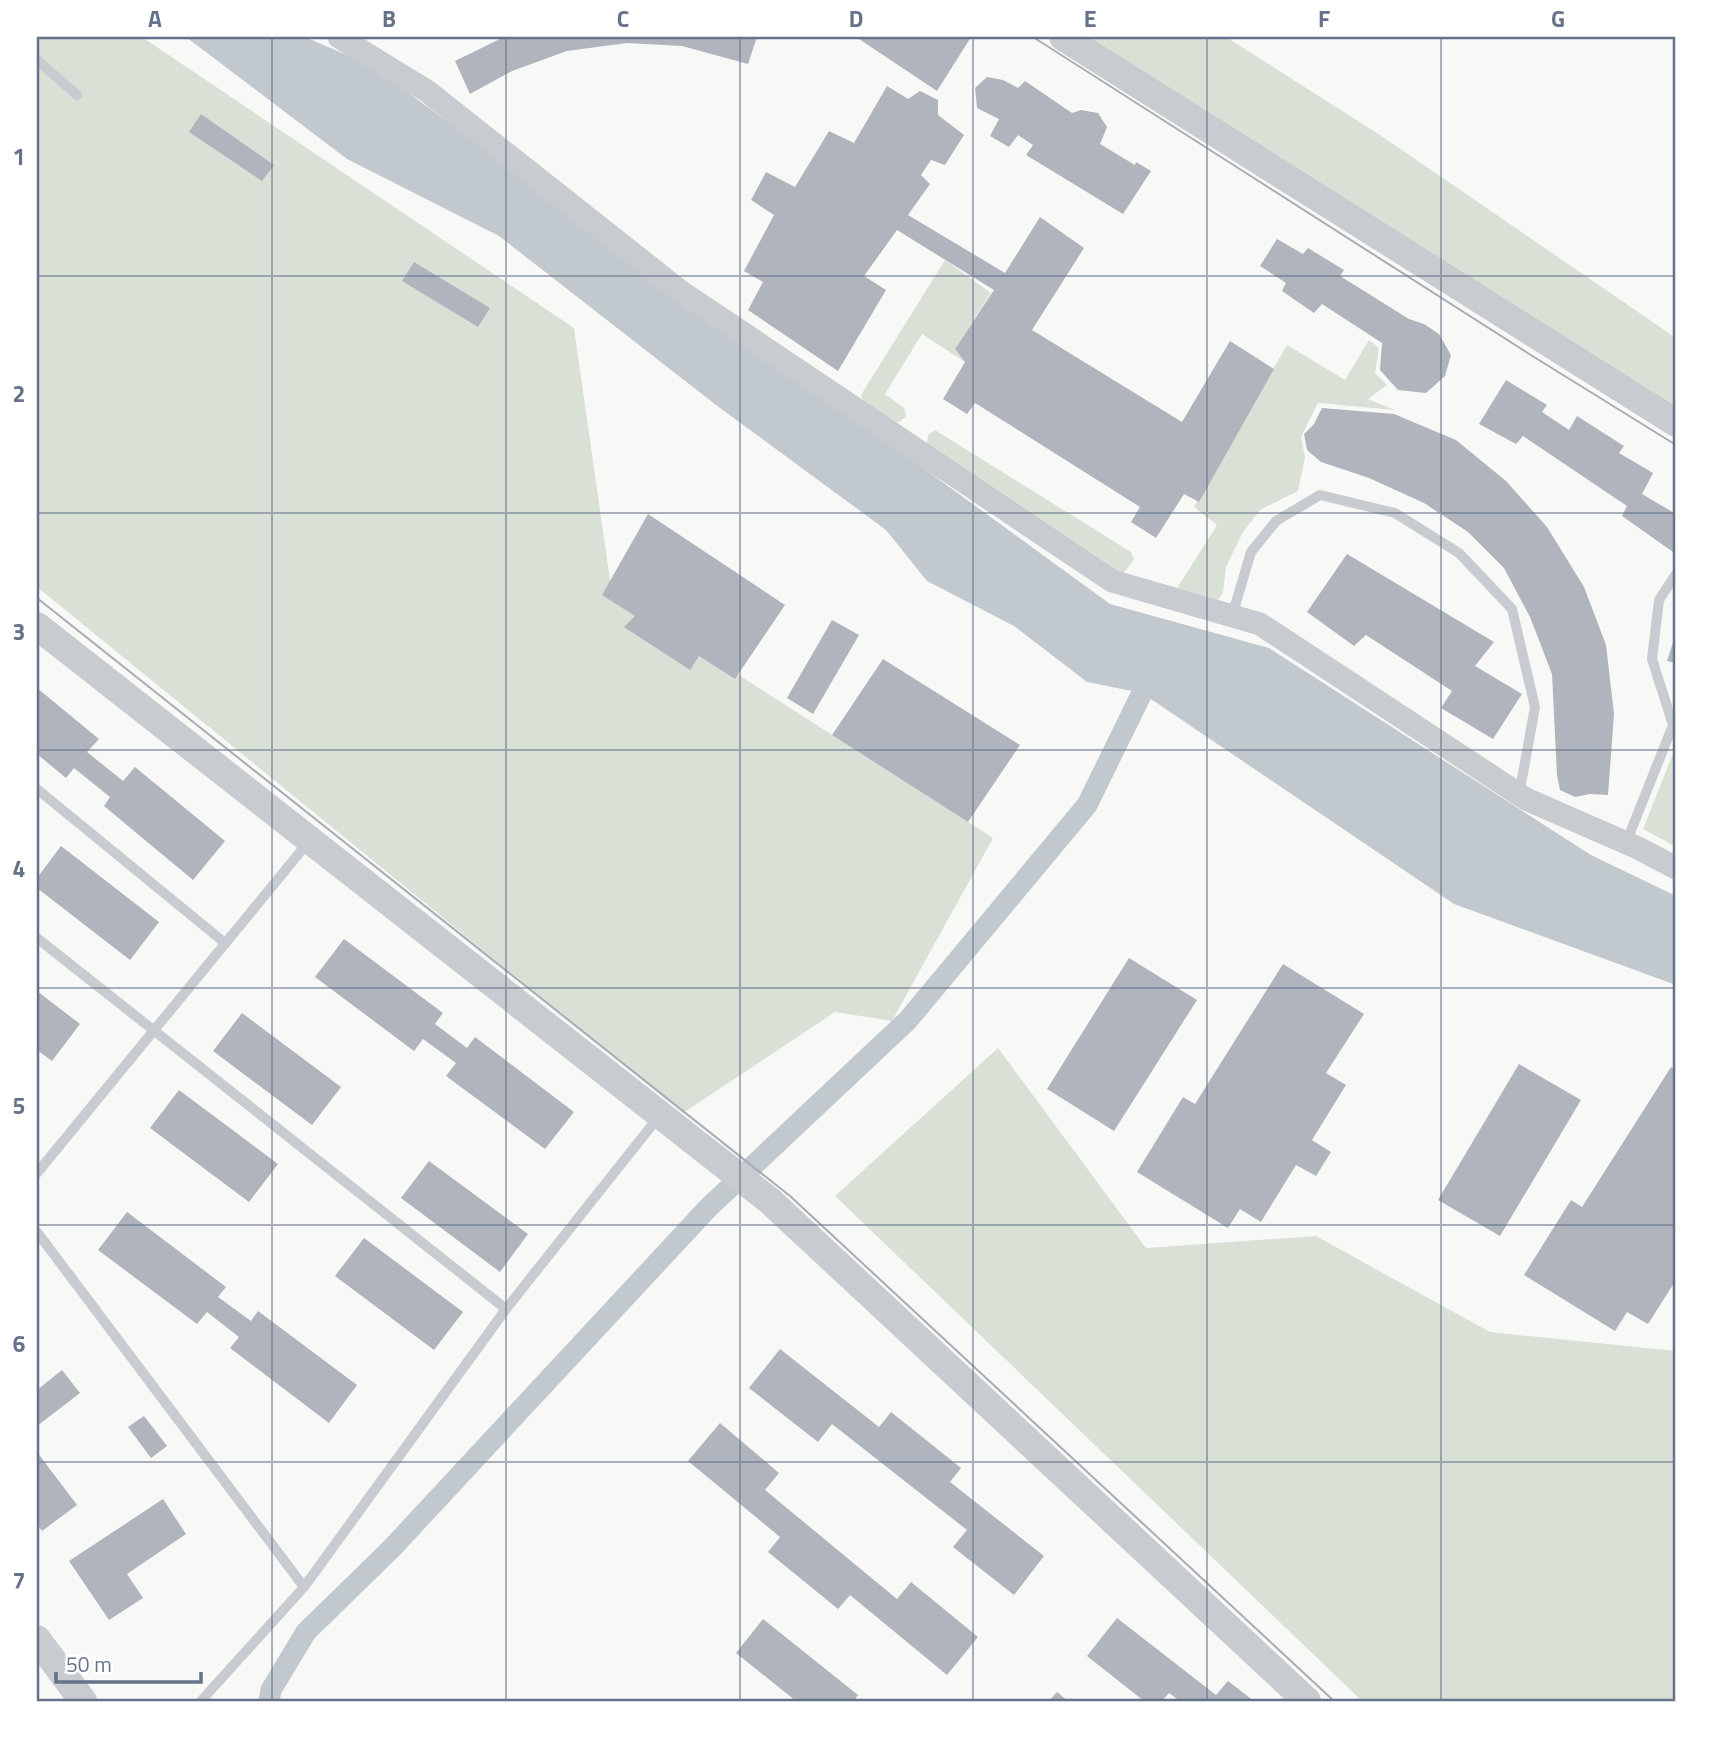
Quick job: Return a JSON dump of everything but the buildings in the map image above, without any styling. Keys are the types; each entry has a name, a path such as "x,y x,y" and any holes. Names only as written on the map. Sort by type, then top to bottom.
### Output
{"street":[{"path":"339,37 426,91 680,290 1112,580 1260,624 1520,795 1676,868"},
{"path":"1063,37 1676,423"},
{"path":"37,626 770,1201 1307,1701"},
{"path":"37,1639 83,1701"}],"lane":[{"path":"37,60 77,95"},
{"path":"1232,616 1251,552 1276,521 1320,495 1395,513 1460,553 1512,609 1535,707 1520,795"},
{"path":"1626,843 1675,724 1653,659 1659,600 1676,574"},
{"path":"37,789 225,943"},
{"path":"37,1173 310,840"},
{"path":"37,938 506,1309"},
{"path":"201,1701 304,1587 506,1309 660,1115"},
{"path":"37,1232 304,1587"}],"shaded area":[{"path":"37,37 142,37 574,328 612,594 993,838 892,1021 835,1012 683,1113 37,587"},
{"path":"186,37 305,37 370,65 1110,604 1269,648 1591,855 1676,896 1676,985 1454,904 1142,693 1087,682 1014,626 927,581 886,530 716,405 499,236 347,159"},
{"path":"1063,37 1226,37 1383,137 1676,338 1676,423"},
{"path":"945,260 991,293 955,349 965,362 922,334 885,394 904,408 906,416 895,423 863,402 861,395"},
{"path":"1369,340 1379,348 1375,373 1387,385 1368,399 1395,410 1318,403 1301,437 1305,457 1298,491 1260,510 1243,532 1226,567 1223,592 1218,600 1177,588 1217,525 1194,507 1287,345 1345,380"},
{"path":"935,430 1131,552 1134,559 1123,574 1087,555 927,445 928,435"},
{"path":"1676,746 1676,847 1643,829"},
{"path":"998,1048 1146,1248 1316,1236 1490,1332 1676,1351 1676,1701 1362,1701 835,1196"}],"waterway":[{"path":"269,1701 271,1690 306,1632 392,1548 708,1208 908,1020 1087,805 1142,693"}],"tram line":[{"path":"1033,37 1676,445"},
{"path":"37,598 790,1196 1334,1701"}]}
